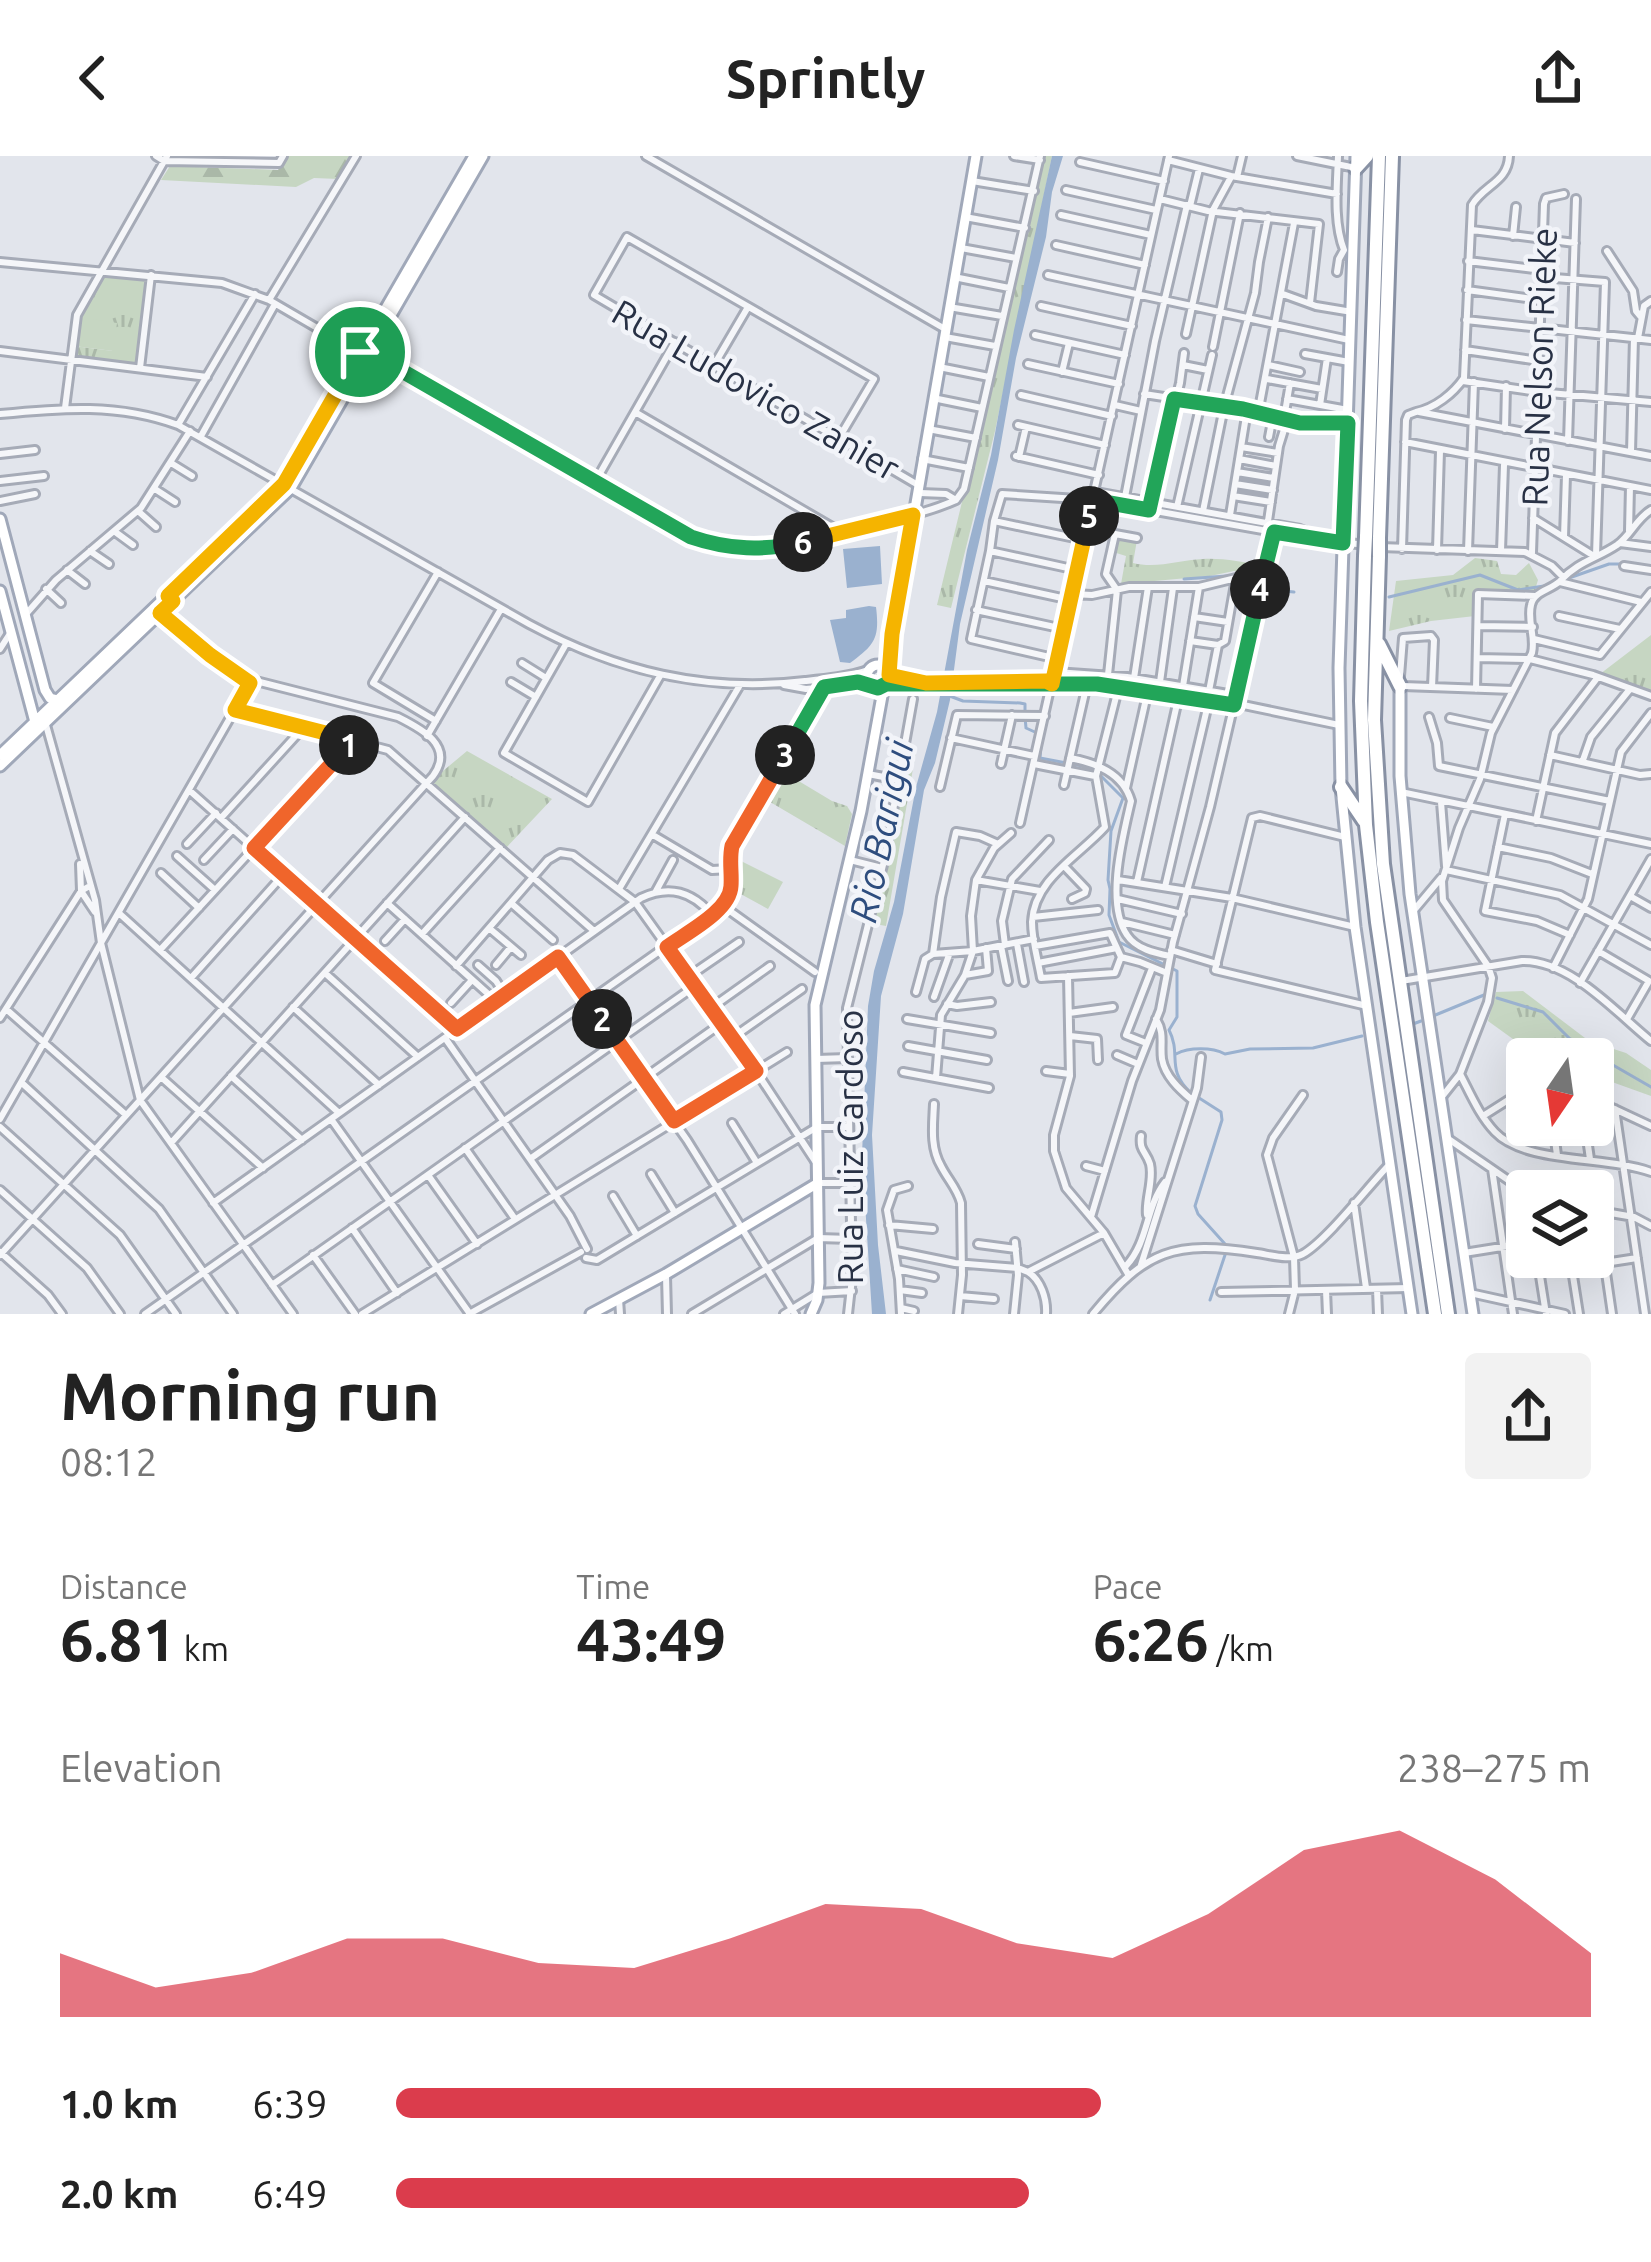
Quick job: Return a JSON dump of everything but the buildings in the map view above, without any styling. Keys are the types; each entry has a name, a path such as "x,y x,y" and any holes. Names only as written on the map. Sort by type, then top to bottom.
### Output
{"highway":[{"path":"1356,162 1367,156"},
{"path":"1373,538 1379,156"},
{"path":"1392,156 1361,701 1366,825 1377,922 1429,1270 1431,1314"},
{"path":"1372,556 1378,809 1388,906 1451,1314"},
{"path":"1376,635 1400,686"},
{"path":"1341,787 1366,825"}],"main road":[{"path":"0,755 288,486 479,156"},
{"path":"811,1314 818,1293 816,997 868,774 976,156"},
{"path":"1356,162 1343,543 1341,787 1355,927 1412,1314"},
{"path":"0,519 45,690 58,700"},
{"path":"0,591 40,722"},
{"path":"878,711 866,677 892,634"},
{"path":"12,635 24,644 32,638"},
{"path":"871,668 882,667 886,679"},
{"path":"40,722 90,674"},
{"path":"870,684 886,679"},
{"path":"1400,686 1401,792 1413,912 1473,1314"},
{"path":"0,766 26,735"},
{"path":"591,1314 818,1183"}],"street":[{"path":"201,436 356,156"},
{"path":"646,156 944,333 995,346"},
{"path":"0,262 211,281 255,294 680,532 722,546 776,548 913,515 963,493 1040,158 1014,156"},
{"path":"1186,334 1213,210 1242,156"},
{"path":"1297,156 1356,162"},
{"path":"1402,549 1407,418 1435,405 1462,381 1472,207 1477,197 1504,176 1509,156"},
{"path":"65,408 77,315 163,158 281,160"},
{"path":"1020,823 1169,158 1234,177 1337,194"},
{"path":"1337,272 1344,250 1338,160"},
{"path":"1080,162 1164,181"},
{"path":"1125,497 1155,341 1199,168"},
{"path":"971,181 1034,191"},
{"path":"1066,190 1157,211"},
{"name":"Rua Nelson Rieke","path":"1532,554 1545,199 1564,194"},
{"path":"1160,199 1319,224 1310,303"},
{"path":"1568,441 1576,199"},
{"path":"1513,236 1516,207"},
{"path":"1177,507 1240,213"},
{"path":"1061,214 1152,235"},
{"path":"965,217 1025,228"},
{"path":"1204,511 1268,217"},
{"path":"1258,413 1294,222"},
{"path":"1470,230 1575,243"},
{"name":"Rua Ludovico Zanier","path":"748,307 627,237 594,295 917,489"},
{"path":"1056,245 1145,265"},
{"path":"959,248 1016,258"},
{"path":"1607,251 1633,291 1641,317"},
{"path":"1468,260 1605,282 1595,555"},
{"path":"140,368 151,275"},
{"path":"1048,275 1351,340"},
{"path":"954,278 1009,288"},
{"path":"1467,290 1541,300"},
{"path":"178,425 255,294"},
{"path":"1282,294 1352,312"},
{"path":"1631,452 1636,338 1645,303 1651,302"},
{"path":"1041,306 1132,326"},
{"path":"715,365 748,307 874,380 839,438"},
{"path":"949,307 1002,316"},
{"path":"1466,320 1651,340"},
{"path":"1035,335 1125,355"},
{"path":"595,482 675,342"},
{"path":"1062,372 1069,343"},
{"path":"1466,350 1539,361"},
{"path":"0,351 207,377"},
{"path":"1150,506 1184,353"},
{"path":"1305,355 1350,362"},
{"path":"1320,405 1327,358"},
{"path":"1028,364 1119,385"},
{"path":"1268,364 1300,372"},
{"path":"1183,365 1208,370"},
{"path":"938,367 989,377"},
{"path":"1265,378 1322,389"},
{"path":"1462,381 1650,403"},
{"path":"1468,550 1474,382"},
{"path":"1091,1217 1156,1019 1234,705 1270,529 1290,383"},
{"path":"1505,429 1506,386"},
{"path":"1022,394 1112,416"},
{"path":"1144,394 1302,423 1348,423"},
{"path":"933,398 982,407"},
{"path":"1287,399 1348,410"},
{"path":"1114,405 1141,411"},
{"path":"0,414 65,408 124,410 178,425 566,644 607,661 704,683 740,685 833,678 871,668"},
{"path":"1229,520 1247,410"},
{"path":"635,412 842,533"},
{"path":"1416,412 1651,456"},
{"path":"1269,437 1273,416"},
{"path":"1099,475 1017,457 1022,426 1105,445"},
{"path":"928,429 976,438"},
{"path":"25,615 67,570 138,511 190,430"},
{"path":"1406,442 1651,490"},
{"path":"1241,447 1278,454"},
{"path":"0,454 34,450"},
{"path":"1437,550 1440,450"},
{"path":"922,459 969,468"},
{"path":"1239,460 1276,466"},
{"path":"171,463 192,476"},
{"path":"1501,551 1504,464"},
{"path":"1237,472 1274,478"},
{"path":"1564,537 1566,475"},
{"path":"0,481 44,476"},
{"path":"1235,484 1273,490"},
{"path":"1629,532 1630,487"},
{"path":"155,489 175,502"},
{"path":"917,489 956,500"},
{"path":"0,501 35,494"},
{"path":"1058,659 971,639 1002,494 1125,497 1229,520"},
{"path":"1094,496 1343,543 1532,554 1552,566 1561,579 1641,602"},
{"path":"1233,496 1271,502"},
{"path":"1441,1098 1460,1074 1490,998 1492,978 1440,889 1493,728 1530,659 1534,639 1531,606 1535,596 1620,542 1651,510"},
{"path":"138,511 156,527"},
{"path":"1533,518 1595,555"},
{"path":"994,520 1084,540"},
{"path":"114,531 133,545"},
{"path":"1107,680 1118,590 1106,576 1115,534 1137,538"},
{"path":"1620,542 1651,547"},
{"path":"89,551 109,563"},
{"path":"990,551 1078,570"},
{"path":"1624,566 1651,571"},
{"path":"67,570 85,584"},
{"path":"436,721 373,683 438,572"},
{"path":"984,581 1071,597 1148,586 1199,586 1236,578 1224,643 1190,641"},
{"path":"1134,678 1148,586"},
{"path":"1184,686 1199,586"},
{"path":"1159,687 1173,587"},
{"path":"46,590 61,603"},
{"path":"1534,639 1600,656 1651,592"},
{"path":"1476,689 1478,594 1535,596"},
{"path":"428,736 501,608"},
{"path":"976,610 1064,629"},
{"path":"154,616 250,683"},
{"path":"1558,616 1620,629"},
{"path":"1194,617 1228,622"},
{"path":"1478,626 1533,627"},
{"path":"0,649 12,635"},
{"path":"1432,687 1432,637 1403,638 1400,686 1514,690"},
{"path":"566,644 504,753 588,802 661,675"},
{"path":"1165,887 1218,645"},
{"path":"1477,658 1530,659 1651,697"},
{"path":"522,663 546,678"},
{"path":"1055,672 1148,690 1184,686 1234,705 1340,724"},
{"path":"1536,820 1557,730 1598,677"},
{"path":"145,1314 723,906 731,891 734,842 833,678"},
{"path":"886,679 936,684 1087,684 1134,678 1179,695 1228,694"},
{"path":"62,1314 48,1295 0,1254 64,1184 94,1150 161,1077 427,782 442,761 440,749 412,724 381,711 256,681 250,683 0,1123 64,1184 120,1235 176,1314"},
{"path":"511,682 536,697"},
{"path":"781,684 802,689 870,684"},
{"path":"1064,785 1087,684"},
{"path":"619,889 740,685"},
{"path":"916,992 925,959 933,954 949,954 1017,943 1034,942 1110,933 1119,953 1115,973 1041,978 1034,942 1033,917 1040,891 1105,827 1098,771 1118,686"},
{"path":"1583,762 1591,737 1630,688"},
{"path":"1148,690 1126,788 1131,801 1117,880 1128,938 1169,962 1216,967 1367,1006"},
{"path":"1137,882 1179,695"},
{"name":"Rua Luiz Cardoso","path":"848,1314 849,999 883,868 913,699"},
{"path":"235,710 388,750 594,931"},
{"path":"1553,968 1585,906 1622,749 1651,713"},
{"path":"940,787 958,714 1045,716"},
{"path":"1001,764 1012,715"},
{"path":"1429,717 1439,766 1610,801"},
{"path":"1450,718 1493,728"},
{"path":"40,722 81,856 85,889 98,914 140,1100 293,1314"},
{"path":"188,844 303,728"},
{"path":"951,738 1098,771 1126,788"},
{"path":"160,950 353,740"},
{"path":"1550,755 1651,774"},
{"path":"1069,764 1098,771"},
{"path":"868,774 899,780"},
{"path":"189,790 457,1029"},
{"path":"1401,792 1651,844"},
{"path":"1413,912 1446,870 1441,801"},
{"path":"1505,814 1485,910 1537,921 1570,935"},
{"path":"1216,967 1254,816 1345,837"},
{"path":"171,1143 465,817"},
{"path":"204,860 233,829"},
{"path":"933,954 956,832 998,844"},
{"path":"936,1078 939,1024 973,951 976,880 998,844 1011,833"},
{"path":"652,835 712,870 730,869"},
{"path":"1008,981 1002,921 1010,885 1049,840"},
{"path":"422,934 500,848"},
{"path":"1498,848 1551,858 1594,875"},
{"path":"456,966 548,860 564,853 579,859 635,902 817,1165"},
{"path":"177,856 215,890"},
{"path":"1580,983 1651,859"},
{"path":"656,891 674,860"},
{"path":"850,860 883,868"},
{"path":"1064,866 1086,890 1072,899"},
{"path":"1446,870 1544,890 1585,906 1651,945"},
{"path":"161,873 199,908"},
{"path":"191,978 284,874"},
{"path":"976,880 1040,891"},
{"path":"1117,880 1232,898 1355,927"},
{"path":"0,1018 85,889"},
{"path":"213,1203 635,902 656,891 686,893 712,915"},
{"path":"1630,896 1651,908"},
{"path":"1118,898 1182,914"},
{"path":"387,903 496,1001"},
{"path":"512,903 553,940"},
{"path":"723,906 815,972"},
{"path":"1033,917 1098,910"},
{"path":"118,912 335,1116 469,1314 585,1253 637,1236 817,1127 849,1126"},
{"path":"385,941 405,920"},
{"path":"1122,922 1175,934"},
{"path":"489,928 521,956"},
{"path":"688,977 739,942"},
{"path":"1017,943 1024,982"},
{"path":"496,964 512,947"},
{"path":"965,975 988,971 986,949"},
{"path":"1598,951 1650,979 1628,1019"},
{"path":"1038,963 1119,953 1152,968 1169,962"},
{"path":"934,997 949,954"},
{"path":"558,957 674,1121 790,1312 818,1293 851,1292"},
{"path":"1399,982 1531,960 1607,1000 1651,1041"},
{"path":"478,965 505,995"},
{"path":"710,1008 770,966"},
{"path":"1147,1042 1126,1034 1152,968"},
{"path":"325,973 418,1057"},
{"path":"1068,976 1070,1074 1054,1151 1061,1180 1104,1233 1126,1270"},
{"path":"451,1003 472,980"},
{"path":"272,1285 695,986"},
{"path":"732,1038 802,989"},
{"path":"945,1004 991,1002"},
{"path":"293,1007 379,1084"},
{"path":"1069,1013 1113,1007"},
{"path":"6,1009 126,1115"},
{"path":"907,1019 991,1033"},
{"path":"1156,1019 1163,1033 1166,1070 1192,1100"},
{"path":"530,1159 722,1023"},
{"path":"1070,1036 1097,1039 1098,1060"},
{"path":"445,1038 574,1223 585,1253"},
{"path":"908,1046 987,1060"},
{"path":"314,1255 359,1314 787,1052"},
{"path":"1117,1055 1138,1064"},
{"path":"815,1059 848,1058"},
{"path":"1141,1265 1198,1084 1201,1058"},
{"path":"1046,1071 1070,1074"},
{"path":"903,1072 988,1088"},
{"path":"1460,1074 1483,1116 1512,1145 1651,1172"},
{"path":"231,1076 302,1140"},
{"path":"161,1077 262,1168"},
{"path":"21,1082 159,1210 233,1314"},
{"path":"1289,1314 1295,1290 1267,1155 1273,1138 1303,1095"},
{"path":"1483,1116 1506,1101"},
{"path":"934,1104 934,1148 961,1203 958,1314"},
{"path":"1615,1109 1651,1126"},
{"path":"1615,1109 1647,1309"},
{"path":"733,1123 758,1163"},
{"path":"1141,1136 1150,1170 1148,1219"},
{"path":"1447,1138 1506,1179"},
{"path":"1556,1146 1557,1155"},
{"path":"1588,1146 1590,1159"},
{"path":"465,1148 515,1220"},
{"path":"1126,1270 1193,1247 1290,1257 1304,1253 1391,1163"},
{"path":"1086,1166 1105,1171"},
{"path":"1492,1169 1514,1314"},
{"path":"428,1174 476,1244"},
{"path":"651,1174 675,1213"},
{"path":"1093,1314 1131,1261 1154,1196 1167,1179"},
{"path":"818,1183 850,1183"},
{"path":"908,1186 896,1188 887,1210 901,1311 914,1311"},
{"path":"0,1190 87,1268 120,1314"},
{"path":"613,1196 637,1236"},
{"path":"1354,1203 1366,1289"},
{"path":"1614,1214 1651,1226"},
{"path":"890,1225 932,1229"},
{"path":"352,1228 397,1293"},
{"path":"1028,1272 1104,1233"},
{"path":"692,1314 818,1238 851,1239"},
{"path":"978,1244 1016,1245 1013,1314"},
{"path":"1464,1253 1504,1246"},
{"path":"895,1251 1028,1272 1046,1301 1046,1314"},
{"path":"1614,1262 1637,1258"},
{"path":"897,1269 934,1277"},
{"path":"666,1274 667,1314"},
{"path":"1540,1278 1545,1312"},
{"path":"1574,1278 1579,1314"},
{"path":"1607,1278 1612,1314"},
{"path":"1221,1292 1408,1288"},
{"path":"1377,1289 1378,1314"},
{"path":"900,1290 922,1293"},
{"path":"1326,1290 1327,1314"},
{"path":"1470,1292 1565,1314"},
{"path":"960,1296 994,1299"},
{"path":"620,1299 620,1314"}],"green space":[{"path":"287,156 351,156 338,179 314,178 296,187 161,180 170,166 278,170"},
{"path":"1042,156 1052,156 995,431 951,608 937,605 1033,209"},
{"path":"101,275 146,279 137,365 72,357 74,346 113,351 79,317"},
{"path":"79,317 117,323 113,351 74,346"},
{"path":"1117,536 1137,540 1133,563 1142,565 1210,559 1263,566 1261,574 1234,571 1121,584 1126,556 1113,552"},
{"path":"1475,558 1497,561 1501,574 1516,575 1529,563 1538,580 1534,593 1476,591 1475,616 1389,631 1396,581 1453,575"},
{"path":"1651,635 1651,693 1600,674"},
{"path":"907,749 916,751 886,926 870,923"},
{"path":"467,751 552,799 506,848 431,781"},
{"path":"782,771 847,806 852,814 845,846 765,799"},
{"path":"735,858 783,882 768,909 737,892"},
{"path":"1523,991 1585,1038 1512,1038 1488,1021 1496,992"},
{"path":"1614,1049 1651,1070 1651,1096 1614,1083"}],"water":[{"path":"1052,156 1063,156 960,624 950,700 924,790 903,914 881,996 872,1135 886,1314 872,1314 862,1155 868,1006 937,712"},
{"path":"880,546 882,584 847,588 843,549"},
{"path":"876,607 874,640 850,663 840,662 830,620 846,618 846,610"}],"waterway":[{"path":"1569,578 1609,564 1626,564"},
{"path":"1184,579 1255,574"},
{"path":"1389,597 1480,575 1518,590 1544,586"},
{"path":"1266,579 1283,591 1294,592"},
{"path":"947,695 963,701 1025,704 1025,712"},
{"path":"1025,717 1026,728 1037,733"},
{"path":"1041,745 1040,758 1093,768 1123,798 1111,831 1109,915 1119,942 1177,971 1177,1017 1169,1030 1178,1077 1191,1093"},
{"path":"1433,1016 1484,995"},
{"path":"1497,998 1543,1012 1573,1042 1651,1087"},
{"path":"1413,1024 1421,1021"},
{"path":"1176,1054 1200,1049 1225,1054 1313,1048 1362,1036"},
{"path":"1196,1096 1221,1112 1222,1120 1195,1206 1225,1244"},
{"path":"1210,1300 1225,1255"}],"route":[{"path":"360,352 284,484 168,596 173,601 160,613 250,683 235,710 353,740 254,848 457,1029 558,957 674,1121 756,1071 667,947 726,902 732,846 824,687 858,682 878,688 926,683 997,684 1013,686 1097,684 1234,705 1274,532 1343,543 1348,423 1300,423 1174,399 1149,510 1093,500 1052,684 926,683 887,671 913,515 776,548 731,548 704,541 670,526 369,352 360,352"}],"water label":[{"name":"Rio Barigui","path":"881,831"}]}
